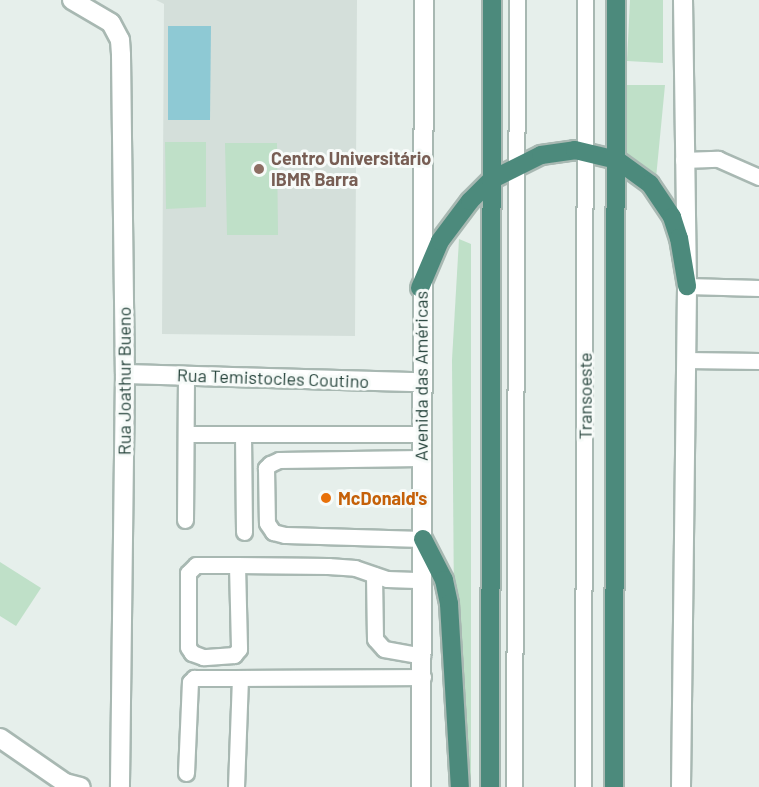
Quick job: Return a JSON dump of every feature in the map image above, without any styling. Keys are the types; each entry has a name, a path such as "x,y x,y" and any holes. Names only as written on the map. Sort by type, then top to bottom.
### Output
{"highway":[{"path":"490,787 492,0"},
{"path":"614,787 616,0"},
{"path":"420,288 440,241 470,201 491,180 542,154 587,152 617,160 650,184 672,217 687,286"},
{"path":"423,539 444,580 449,604 460,787"}],"main road":[{"name":"Rua Joathur Bueno","path":"72,0 111,23 120,40 125,374 120,787"},
{"name":"Avenida das Américas","path":"421,787 423,539 420,288 424,0"},
{"path":"681,787 687,286 683,0"},
{"name":"Rua Temistocles Coutino","path":"125,374 420,382"},
{"path":"0,738 71,786"}],"lane":[{"path":"514,787 517,0"},
{"path":"517,20 528,0"},
{"name":"Transoeste","path":"583,787 587,152 584,2"},
{"path":"684,160 718,159 759,177"},
{"path":"687,286 759,288"},
{"path":"686,360 759,361"},
{"path":"185,520 186,375"},
{"path":"186,434 421,434"},
{"path":"243,435 244,532"},
{"path":"421,458 279,460 266,468 267,523 273,532 285,535 423,539"},
{"path":"237,565 239,648 234,655 202,657 192,653 188,647 190,567 237,565 355,568 374,574 423,580"},
{"path":"374,574 374,631 380,646 423,656"},
{"path":"186,772 187,687 194,678 423,677"},
{"path":"236,787 240,678"}],"shaded area":[{"name":"Centro Universitário IBMR Barra","path":"156,0 357,0 355,336 162,334 164,4"}],"green space":[{"path":"630,0 663,0 663,63 627,61"},
{"path":"625,85 665,85 656,178 624,156"},
{"path":"165,142 206,142 206,207 166,209"},
{"path":"225,143 277,143 278,235 227,235"},
{"path":"459,239 471,244 471,787 465,787 454,605 452,360"},
{"path":"0,562 41,588 16,626 0,616"}],"water":[{"path":"168,26 211,26 210,120 168,120"}],"place":[{"name":"Centro Universitário IBMR Barra","path":"259,169"},
{"name":"McDonald's","path":"326,498"}]}
